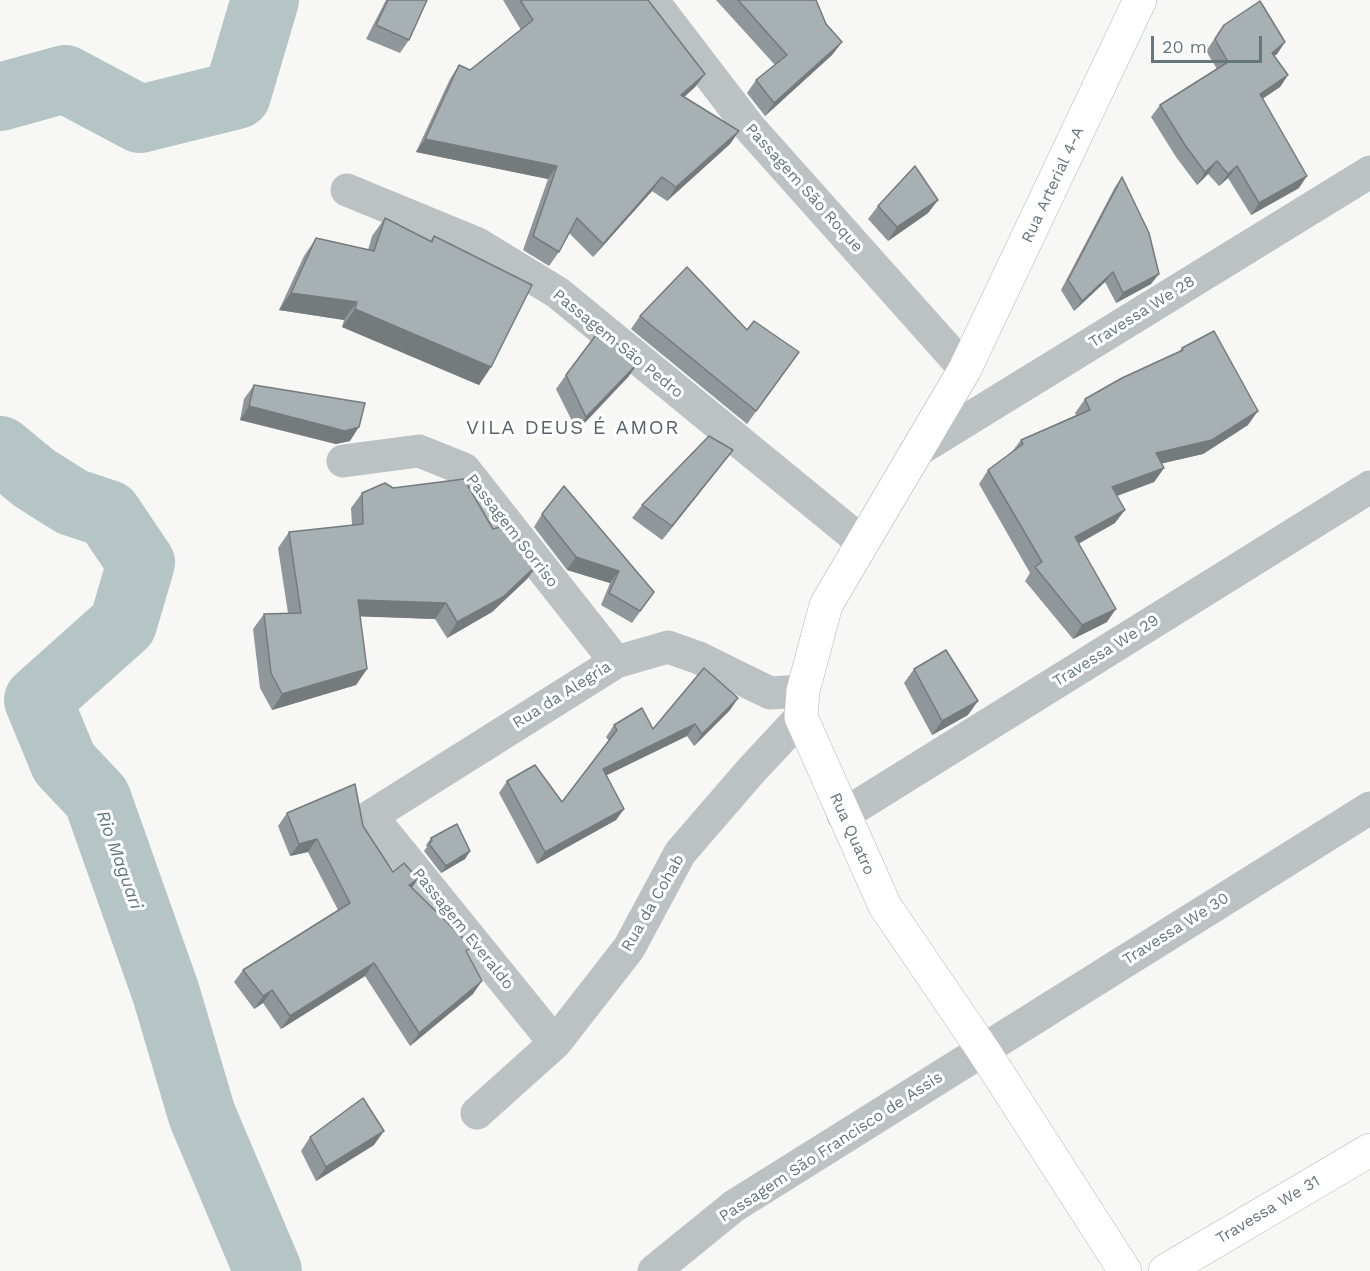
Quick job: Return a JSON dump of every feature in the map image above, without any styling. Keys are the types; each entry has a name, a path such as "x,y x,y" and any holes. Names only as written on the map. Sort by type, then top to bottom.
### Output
{"main road":[{"name":"Rua Arterial 4-A","path":"965,369 1140,0"},
{"path":"802,704 826,604 965,369"},
{"name":"Rua Quatro","path":"802,704 843,815 885,906 983,1050 1125,1271"},
{"name":"Travessa We 31","path":"1165,1271 1370,1150"}],"street":[{"name":"Passagem São Roque","path":"652,0 750,128 965,369"},
{"name":"Travessa We 28","path":"915,452 1370,172"},
{"name":"Passagem São Pedro","path":"347,190 478,244 558,293 862,542"},
{"name":"Passagem Sorriso","path":"343,461 419,451 464,469 616,662"},
{"name":"Travessa We 29","path":"843,815 1370,487"},
{"name":"Rua da Alegria","path":"371,816 616,662 668,647 699,658 770,693 802,704"},
{"name":"Rua da Cohab","path":"477,1113 555,1043 629,948 680,853 749,773 802,704"},
{"name":"Travessa We 30","path":"983,1050 1370,808"},
{"name":"Passagem Everaldo","path":"371,816 555,1043"},
{"name":"Passagem São Francisco de Assis","path":"654,1271 734,1206 983,1050"}],"building":[{"path":"388,0 427,0 409,40 376,25"},
{"path":"520,0 648,0 705,74 681,95 739,131 676,187 662,177 603,244 577,218 559,252 533,236 557,166 425,139 459,65 470,70 533,20"},
{"path":"738,0 816,0 826,24 842,42 774,103 756,80 787,55"},
{"path":"1260,1 1285,42 1272,53 1288,75 1260,94 1307,176 1259,203 1237,166 1228,174 1217,161 1205,172 1160,105 1228,62 1215,39 1224,25"},
{"path":"915,166 938,200 897,227 878,206"},
{"path":"1122,177 1149,233 1159,274 1123,293 1113,272 1082,301 1068,280"},
{"path":"385,218 432,242 434,236 532,285 491,367 355,309 357,302 291,293 316,238 374,251"},
{"path":"687,267 747,330 754,321 799,352 756,411 640,316"},
{"path":"1214,331 1258,411 1212,440 1156,453 1164,468 1112,487 1125,510 1075,537 1116,609 1082,625 1035,567 1042,562 988,470 1023,444 1021,440 1090,410 1085,399 1122,378 1183,350 1182,348"},
{"path":"596,335 612,346 615,342 639,362 586,417 566,375"},
{"path":"254,385 365,403 359,427 345,431 249,406"},
{"path":"709,436 733,450 672,526 642,505"},
{"path":"464,479 493,529 507,525 538,564 503,597 457,622 446,603 358,600 367,669 282,694 271,673 264,614 301,613 289,532 363,524 362,493 385,483 393,488"},
{"path":"564,486 654,592 640,611 609,593 619,571 576,557 542,514"},
{"path":"946,650 978,701 942,721 914,669"},
{"path":"704,668 738,698 702,734 695,724 603,769 624,809 545,852 507,781 535,765 562,802 617,730 614,725 642,708 653,729"},
{"path":"355,784 363,826 393,872 404,863 418,879 409,885 472,947 466,951 482,981 419,1033 374,963 290,1016 272,990 263,996 243,970 350,903 317,839 299,844 287,813"},
{"path":"457,824 470,851 446,866 429,844 432,841 431,838"},
{"path":"363,1098 384,1131 326,1167 310,1137"}],"waterway":[{"name":"Rio Maguari","path":"0,97 65,79 140,119 237,95 265,0"},
{"name":"Rio Maguari","path":"0,450 34,478 72,502 108,514 141,563 123,624 38,700 64,763 97,798 166,993 202,1115 268,1271"}],"district":[{"name":"VILA DEUS É AMOR","path":"573,428"}]}
